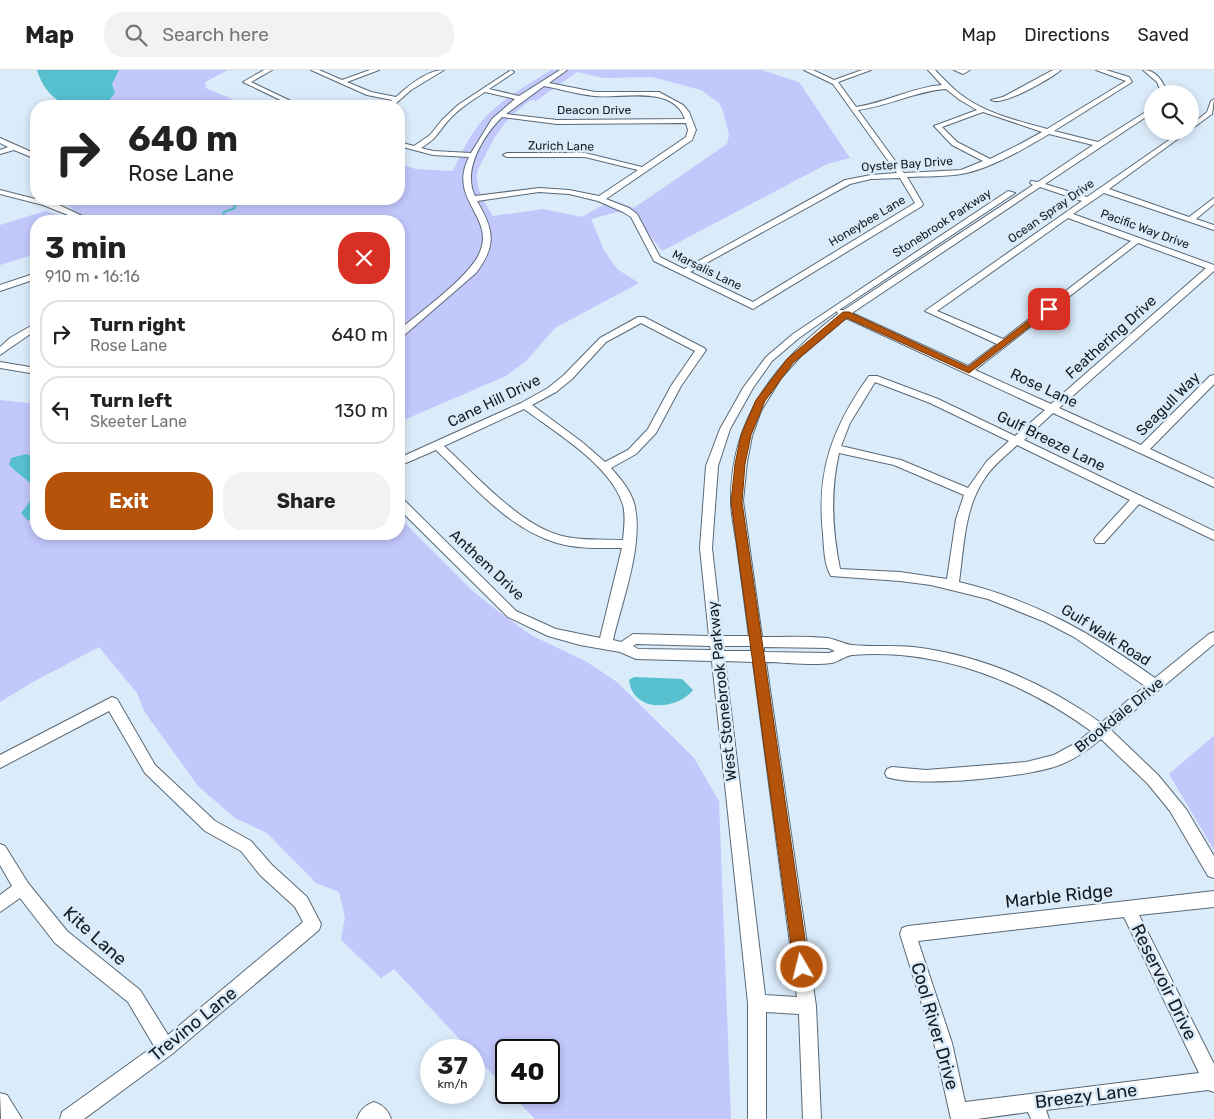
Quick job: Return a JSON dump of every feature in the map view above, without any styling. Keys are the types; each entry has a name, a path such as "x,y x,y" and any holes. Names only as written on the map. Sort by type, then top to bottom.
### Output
{"street":[{"path":"269,70 246,82 285,100"},
{"path":"314,70 369,94 396,99 441,70"},
{"path":"341,82 376,70"},
{"path":"414,148 430,139 454,111 482,90 511,72 502,70"},
{"path":"405,330 473,271 482,260 488,248 489,237 486,225 472,199 466,181 466,172 490,127 500,115 522,98 564,70"},
{"name":"Honeybee Lane","path":"753,306 919,204 902,176 833,82 807,70"},
{"path":"833,82 868,70"},
{"path":"931,70 946,87 964,101 983,110 1047,131 1053,135 1096,146"},
{"path":"957,70 963,72 967,70"},
{"path":"994,100 1005,99 1058,70"},
{"name":"Oyster Bay Drive","path":"684,272 848,182 871,177 962,172 1025,145 1130,82 1130,80 1099,70"},
{"path":"1146,70 1160,81 1162,85"},
{"path":"544,84 595,94 657,93 681,106 686,112 692,130 689,138 600,200"},
{"path":"853,109 876,106 930,88 946,87"},
{"path":"482,90 522,98"},
{"name":"Ocean Spray Drive","path":"1199,122 1210,113 1214,101"},
{"path":"983,110 938,126 948,139 960,149 989,162"},
{"name":"Deacon Drive","path":"500,115 557,122 688,121"},
{"name":"Stonebrook Parkway","path":"834,309 1032,185 1066,166 1144,115"},
{"path":"0,140 30,154"},
{"name":"Ocean Spray Drive","path":"1005,344 930,311 1175,140"},
{"path":"405,146 438,153 474,155"},
{"path":"0,152 15,147"},
{"name":"Zurich Lane","path":"507,155 585,155 643,169"},
{"name":"Stonebrook Parkway","path":"846,314 1032,185 1042,172 1066,166"},
{"path":"1032,185 1085,203"},
{"name":"Marsalis Lane","path":"472,199 546,190 569,192 600,200 626,210 634,216 657,259 753,306"},
{"path":"1104,190 1214,228"},
{"path":"0,192 30,199"},
{"path":"1190,220 1214,200"},
{"path":"54,205 77,215"},
{"name":"Pacific Way Drive","path":"1068,215 1213,267"},
{"path":"969,370 1137,240"},
{"name":"Feathering Drive","path":"953,584 969,493 984,470 1213,267"},
{"path":"0,288 30,278"},
{"name":"Rose Lane","path":"834,309 1214,483"},
{"name":"West Stonebrook Parkway","path":"757,1119 757,1003 706,548 712,466 722,438 748,388 769,359 796,336 834,309"},
{"path":"812,1119 807,1006 737,502 740,464 746,435 761,400 790,361 846,314"},
{"name":"Cane Hill Drive","path":"405,459 525,405 552,390 568,378 603,340 641,319 701,350 676,386 652,430 632,452 604,467"},
{"path":"0,352 13,340 30,330"},
{"path":"0,365 30,370"},
{"name":"Gulf Breeze Lane","path":"834,448 853,405 873,378 925,397 1214,536"},
{"name":"Seagull Way","path":"1143,450 1214,378"},
{"path":"525,405 604,467 625,494 631,523 629,544 605,645"},
{"path":"438,445 521,521 550,537 582,542 629,544"},
{"path":"834,448 897,462 969,493"},
{"name":"Gulf Walk Road","path":"834,448 828,474 826,509 828,539 835,573 900,575 953,584 1001,598 1049,618 1096,645 1155,686"},
{"path":"1100,540 1137,499"},
{"name":"Anthem Drive","path":"405,508 512,614 553,633 605,645 623,647 636,654 717,648 757,649 830,658 850,650 913,652 948,658 1018,681 1052,698 1101,730 1140,766 1186,822 1214,871"},
{"name":"Brookdale Drive","path":"892,774 926,776 1037,766 1066,757 1214,637"},
{"name":"Trevino Lane","path":"0,762 112,703 150,769 210,826 246,846 266,870 301,902 313,924 166,1048 69,1119"},
{"name":"Kite Lane","path":"0,851 22,888 61,937 134,996 166,1048"},
{"path":"0,904 22,888"},
{"name":"Marble Ridge","path":"908,934 1214,899"},
{"name":"Reservoir Drive","path":"1128,909 1213,1082"},
{"name":"Cool River Drive","path":"908,934 943,1043 960,1116"},
{"path":"757,1003 807,1006"},
{"name":"Breezy Lane","path":"960,1116 1037,1111 1213,1082"},
{"path":"0,1102 13,1119"}],"shaded area":[{"path":"37,70 119,70 112,84 115,93 110,100 57,100 48,92"},
{"path":"111,70 228,70 205,82 206,88 234,100 71,100 87,91"},
{"path":"551,70 761,70 799,82 850,158 827,164 662,251 628,209 591,219 604,250 617,269 639,283 555,328 526,361 506,376 405,419 405,215 64,215 73,209 67,205 405,205 405,166 416,169 453,171 470,137 484,118 521,89","holes":["577,72 604,78 652,77 701,90 719,103 729,135 727,144 634,208 612,200 582,217 543,209 493,216 479,190 477,174 489,147 499,131 516,112 531,100 536,101"]},
{"path":"45,211 59,215 32,215"},
{"path":"30,216 30,256 0,265 0,225"},
{"path":"0,400 30,403 30,540 405,540 405,523 474,592 503,615 531,635 587,662 617,682 694,758 719,801 731,1119 535,1119 521,1104 560,1104 560,1039 495,1039 495,1077 485,1066 485,1039 460,1039 394,969 381,978 341,940 345,917 339,892 316,883 267,833 235,818 198,786 144,711 137,693 99,647 31,683 0,702"},
{"path":"26,454 30,456 30,484 9,465 11,458"},
{"path":"30,500 30,520 27,520 21,513"},
{"path":"634,677 682,679 693,690 686,697 676,702 656,705 638,698 632,691 629,680"},
{"path":"1214,736 1214,850 1169,774"}],"waterway":[{"path":"224,215 224,212 235,208 234,205"}],"route":[{"path":"802,967 740,536 737,502 740,464 746,435 761,400 790,361 846,314 969,370 1049,309"}]}
